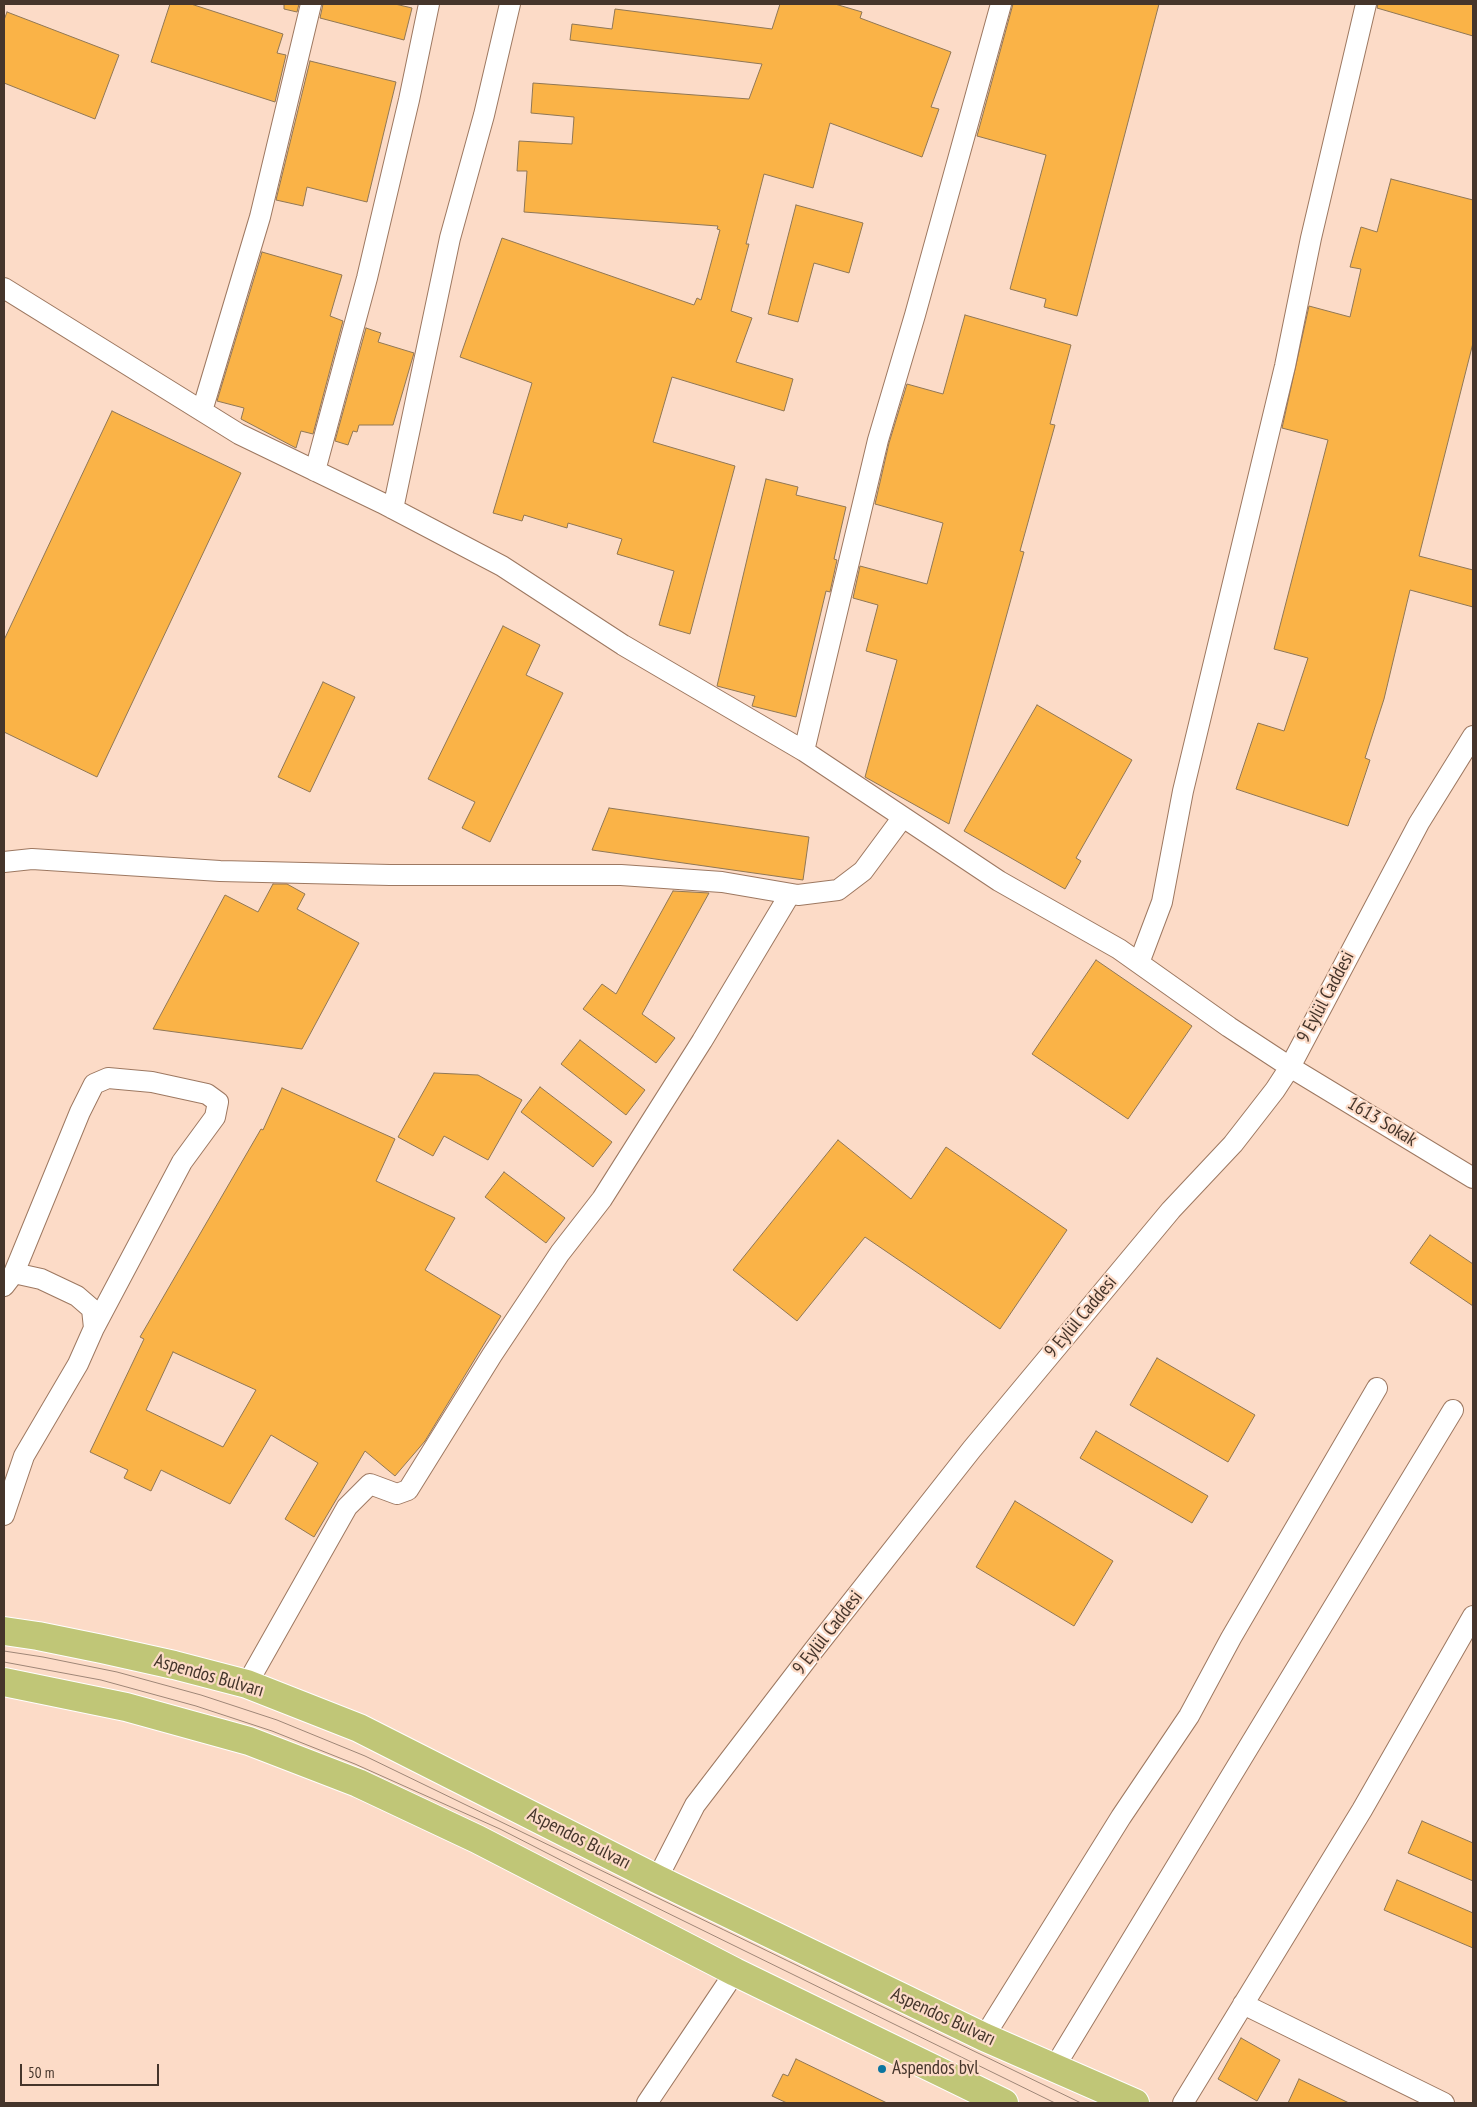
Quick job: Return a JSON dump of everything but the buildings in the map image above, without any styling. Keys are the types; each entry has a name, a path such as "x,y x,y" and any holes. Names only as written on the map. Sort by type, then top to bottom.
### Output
{"main road":[{"name":"Aspendos Bulvarı","path":"4,1631 102,1649 247,1684 359,1728 657,1879 984,2037 1135,2103"},
{"path":"4,1682 126,1707 249,1741 358,1782 477,1839 735,1972 1004,2103"}],"street":[{"path":"202,411 260,216 309,4"},
{"path":"315,471 367,278 409,100 429,4"},
{"path":"393,509 450,238 484,115 510,4"},
{"path":"804,752 878,440 915,316 1001,4"},
{"path":"1139,963 1162,902 1183,791 1285,366 1311,238 1366,4"},
{"name":"1613 Sokak","path":"4,288 239,434 393,509 502,566 623,645 804,752 999,881 1119,949 1229,1027 1290,1067 1473,1178"},
{"name":"9 Eylül Caddesi","path":"657,1879 695,1805 813,1651 979,1442 1110,1282 1171,1210 1233,1144 1290,1067 1419,823 1473,736"},
{"path":"4,862 32,859 220,871 390,875 620,875 722,882 798,895 838,890 863,870 903,817"},
{"path":"247,1684 347,1506 370,1484 398,1494 408,1490 492,1355 560,1253 602,1199 702,1042 790,894"},
{"path":"4,1515 24,1456 78,1364 94,1328 182,1162 215,1117 218,1102 207,1094 152,1082 108,1078 94,1084 80,1112 9,1279 41,1279 77,1296 92,1309 94,1328"},
{"path":"984,2037 1121,1817 1190,1716 1232,1638 1377,1388"},
{"path":"1054,2068 1453,1410"},
{"path":"1183,2103 1362,1810 1473,1616"},
{"path":"647,2103 735,1972"},
{"path":"1243,2004 1444,2103"}],"tram line":[{"path":"4,1651 117,1672 201,1695 277,1720 365,1756 1081,2103"},
{"path":"4,1662 101,1680 196,1706 272,1731 355,1764 500,1829 1055,2103"}],"place":[{"name":"Aspendos bvl","path":"882,2069"}]}
